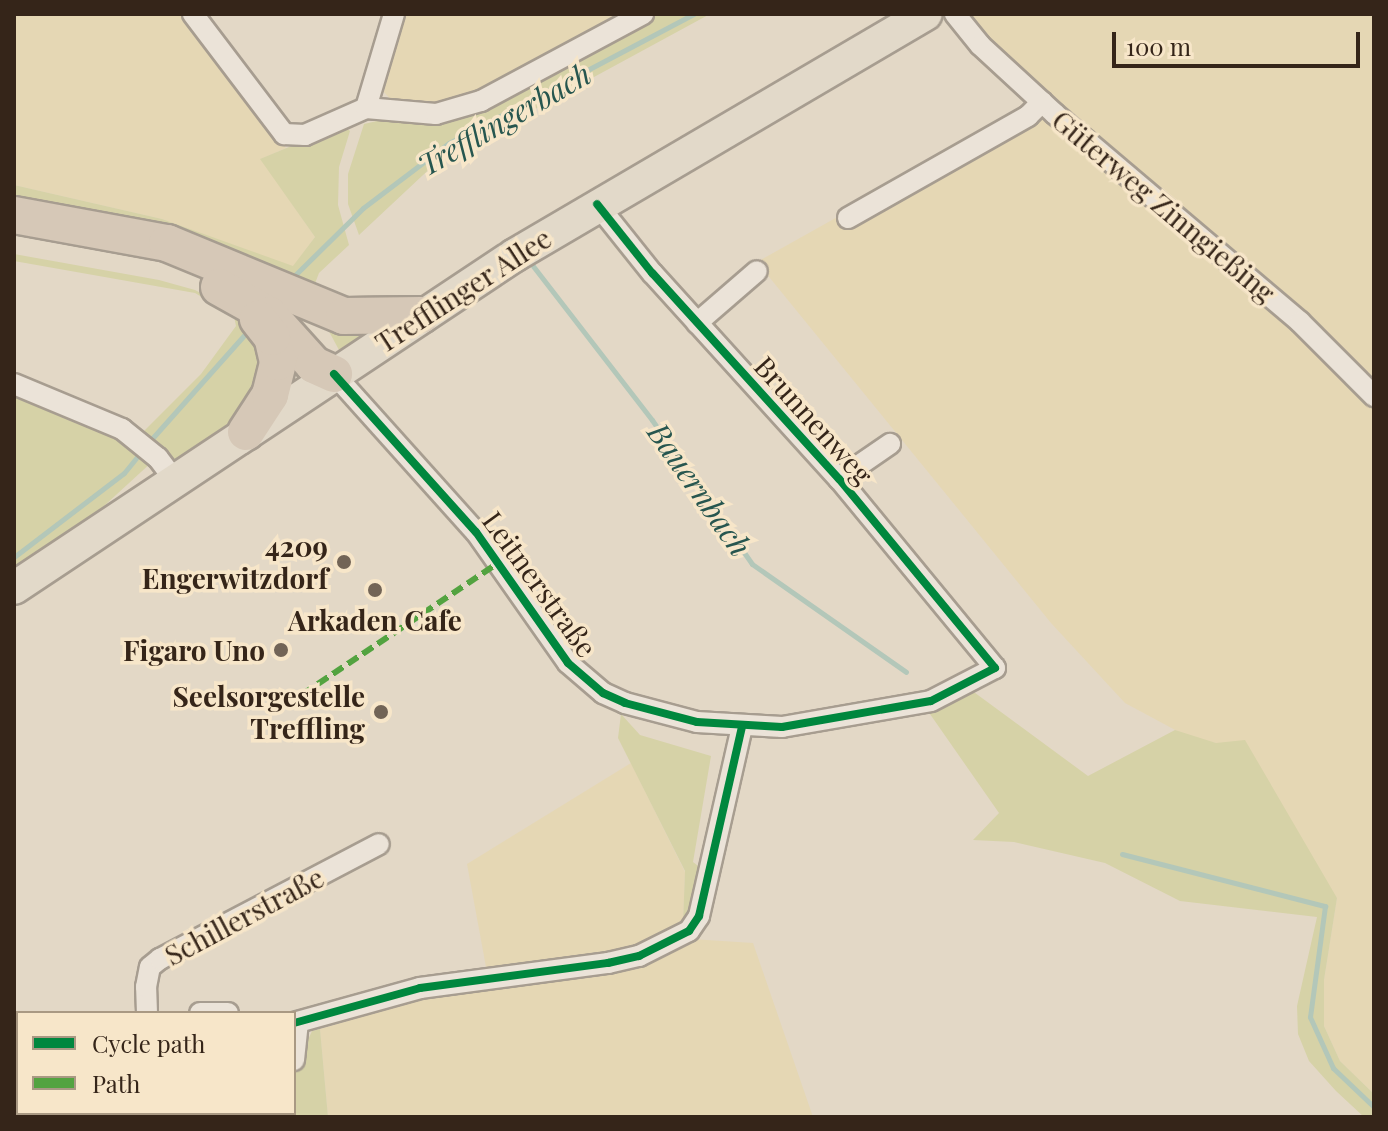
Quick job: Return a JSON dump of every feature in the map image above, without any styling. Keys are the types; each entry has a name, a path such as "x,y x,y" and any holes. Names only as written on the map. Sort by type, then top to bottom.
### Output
{"highway":[{"path":"14,215 167,243 248,273 293,298 344,316 421,315"},
{"path":"14,240 131,260 228,291 269,315 314,365 334,374"},
{"path":"228,291 272,337 278,362 270,395 246,432"},
{"path":"293,298 329,343 334,374"}],"main road":[{"name":"Trefflinger Allee","path":"14,588 166,469 246,432 421,315 597,204 926,14"}],"street":[{"path":"193,14 284,134 305,135 366,108 410,113 458,110 643,14"},
{"path":"366,108 394,14"},
{"name":"Güterweg Zinngießing","path":"955,14 980,45 1042,102 1300,322 1374,396"},
{"path":"848,218 1028,116 1042,102"},
{"name":"Brunnenweg","path":"597,204 697,323 839,479 995,668"},
{"path":"697,323 757,271"},
{"name":"Leitnerstraße","path":"334,374 452,503 583,679 625,703 742,727 823,722 931,701 995,668"},
{"path":"14,384 108,422 137,441 166,469"},
{"name":"Brunnenweg","path":"839,479 890,444"},
{"path":"296,1023 420,988 639,956 668,944 694,924 742,727"},
{"name":"Schillerstraße","path":"147,1011 146,987 150,967 160,959 379,844"}],"shaded area":[{"path":"14,14 187,14 286,148 261,159 315,237 293,267 162,219 14,185"},
{"path":"400,14 632,14 446,107 393,102 384,92"},
{"path":"654,14 710,14 513,121 454,146 359,235 348,204 348,174 364,124 513,90"},
{"path":"968,14 1374,14 1374,387 986,42"},
{"path":"1046,116 1294,324 1374,406 1374,1094 1340,1061 1324,1026 1324,980 1337,898 1216,743 1192,739 1125,703 1051,623 757,262 841,215"},
{"path":"342,125 350,131 339,167 338,205 349,245 319,273 311,294 14,208 14,185 162,219 293,266 315,237 260,159"},
{"path":"14,254 159,280 195,290 244,316 270,364 236,422 180,460 171,459 140,435 201,374 236,326 234,316 195,293 14,261"},
{"path":"325,324 381,325 339,350"},
{"path":"14,392 114,432 153,461 92,517 14,571"},
{"path":"967,687 1088,776 1175,730 1216,743 1245,740 1337,898 1324,980 1324,1026 1340,1061 1374,1094 1374,1117 1364,1117 1336,1091 1309,1061 1298,1034 1297,1006 1317,917 1180,901 1105,863 1014,842 973,840 999,813 923,704"},
{"path":"621,714 640,735 711,756 693,862 702,869 683,923 685,871 618,738"},
{"path":"631,763 685,872 683,923 643,945 593,957 486,967 467,864"},
{"path":"691,939 753,943 813,1117 328,1117 320,1029 432,996 626,968"},
{"path":"320,1029 328,1117 191,1117 296,1115 296,1067 312,1031"},
{"path":"69,1115 120,1115 67,1117"}],"waterway":[{"name":"Trefflingerbach","path":"293,277 363,208 449,143 694,14"},
{"name":"Bauernbach","path":"533,266 652,420 752,564 906,672"},
{"name":"Trefflingerbach","path":"148,443 246,333"},
{"name":"Trefflingerbach","path":"14,557 124,473 142,451"},
{"path":"1122,854 1325,906 1310,1017 1333,1068 1374,1107"}],"marked path":[{"path":"288,704 498,563"}],"cycle path":[{"path":"334,374 476,532 568,663 603,693 625,703 697,722 782,727 931,701 995,668 839,479 652,273 597,204"},
{"path":"296,1022 420,988 608,963 639,956 689,931 699,916 742,727"}],"place":[{"name":"4209 Engerwitzdorf","path":"344,562"},
{"name":"Arkaden Cafe","path":"375,590"},
{"name":"Figaro Uno","path":"281,650"},
{"name":"Seelsorgestelle Treffling","path":"381,712"}]}
